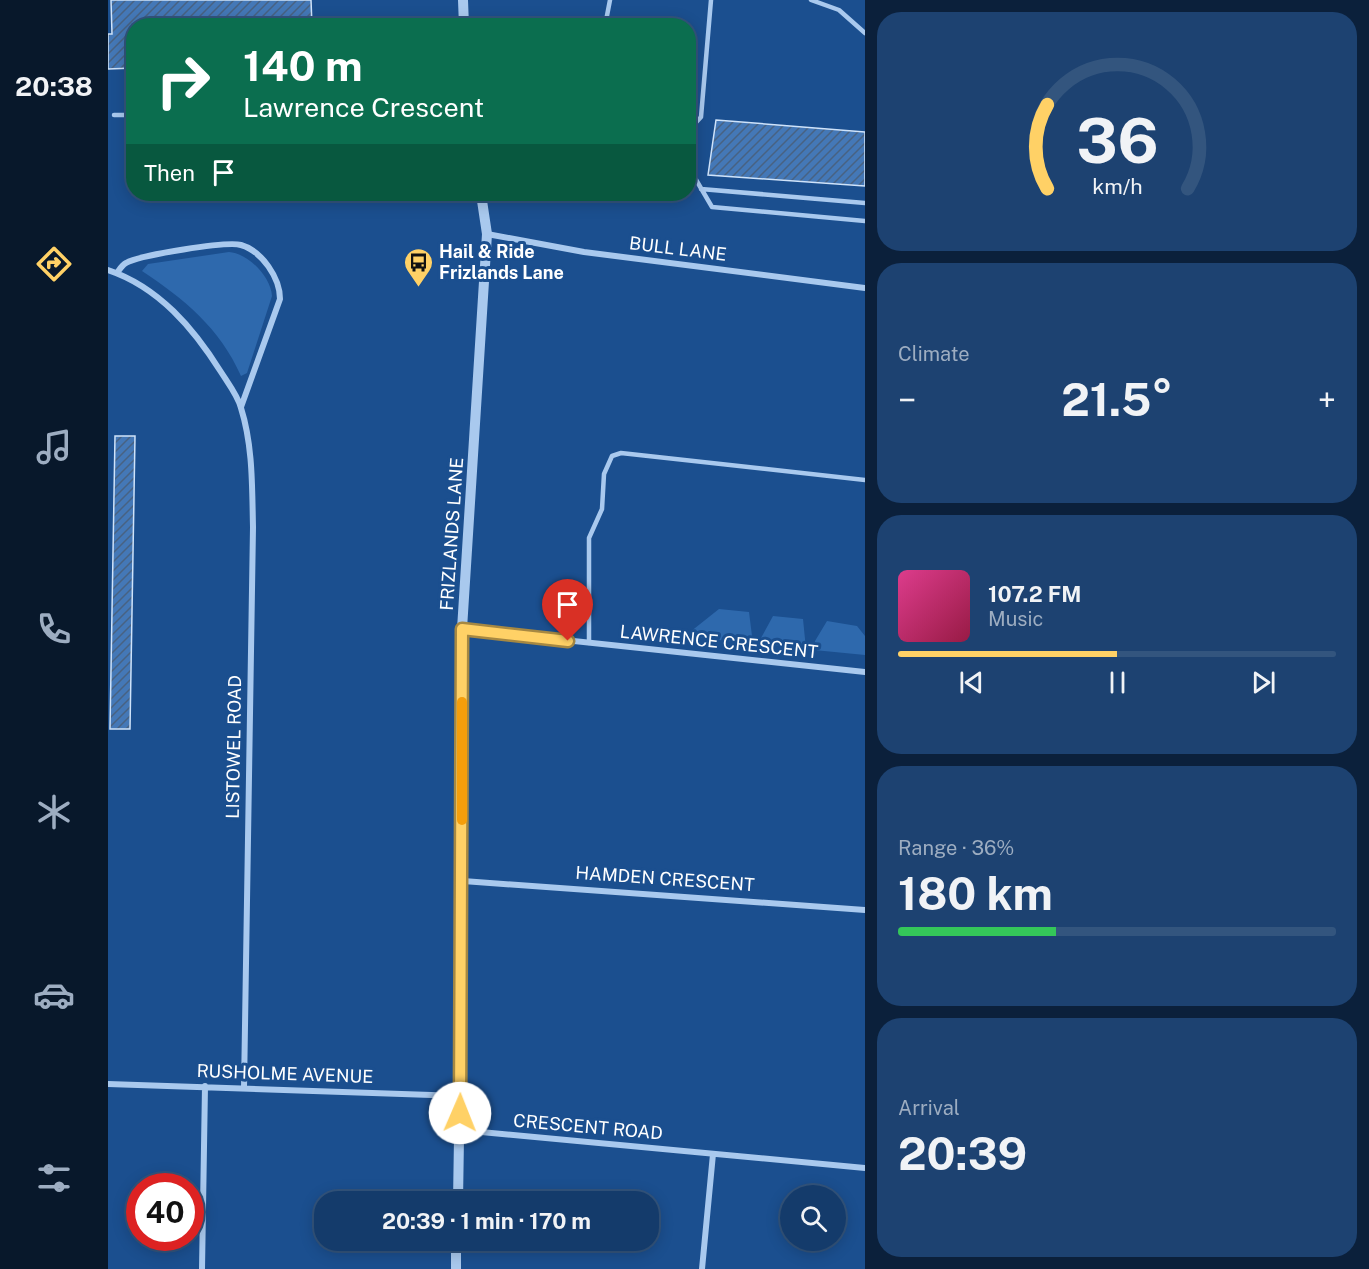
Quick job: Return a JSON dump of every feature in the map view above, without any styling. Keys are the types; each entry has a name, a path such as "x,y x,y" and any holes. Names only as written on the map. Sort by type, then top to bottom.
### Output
{"street":[{"path":"463,0 464,18"},
{"name":"FRIZLANDS LANE","path":"458,1191 463,881 462,629 487,234 482,201"},
{"name":"BULL LANE","path":"487,234 584,252 865,288"},
{"path":"117,273 123,264 143,257 230,244 252,250 273,272 280,289 280,299 241,407"},
{"name":"LISTOWEL ROAD","path":"108,270 141,286 173,310 199,337 241,407 251,459 253,526 244,1088"},
{"name":"LAWRENCE CRESCENT","path":"462,629 865,672"},
{"name":"HAMDEN CRESCENT","path":"463,881 865,910"},
{"name":"RUSHOLME AVENUE","path":"108,1084 461,1096"},
{"path":"202,1269 205,1086"},
{"name":"CRESCENT ROAD","path":"460,1130 865,1168"},
{"path":"702,1269 713,1154"},
{"path":"456,1251 456,1269"}],"lane":[{"path":"607,18 610,0"},
{"path":"696,122 701,117 711,0"},
{"path":"811,0 839,10 865,33"},
{"path":"114,115 126,115"},
{"path":"696,180 712,207 865,221"},
{"path":"701,189 865,203"},
{"path":"589,643 589,538 599,517 604,474 612,456 621,453 865,480"}],"shaded area":[{"path":"229,252 244,257 257,267 268,281 272,296 247,373 241,376 223,343 212,329 172,292 142,271 148,264"},
{"path":"719,609 749,612 753,644 685,636"},
{"path":"773,616 803,619 806,649 761,644 761,638"},
{"path":"827,621 857,626 865,636 865,655 814,650 815,641"}],"building":[{"path":"111,0 311,0 312,18 126,18 126,68 108,69 108,34 112,34"},
{"path":"716,120 865,132 865,186 708,175"},
{"path":"115,436 135,436 130,729 110,729"}],"slow traffic":[{"path":"462,702 462,820"}],"place":[{"name":"Hail & Ride Frizlands Lane","path":"418,288"}],"route":[{"path":"460,1113 463,881 462,629 568,641"}]}
